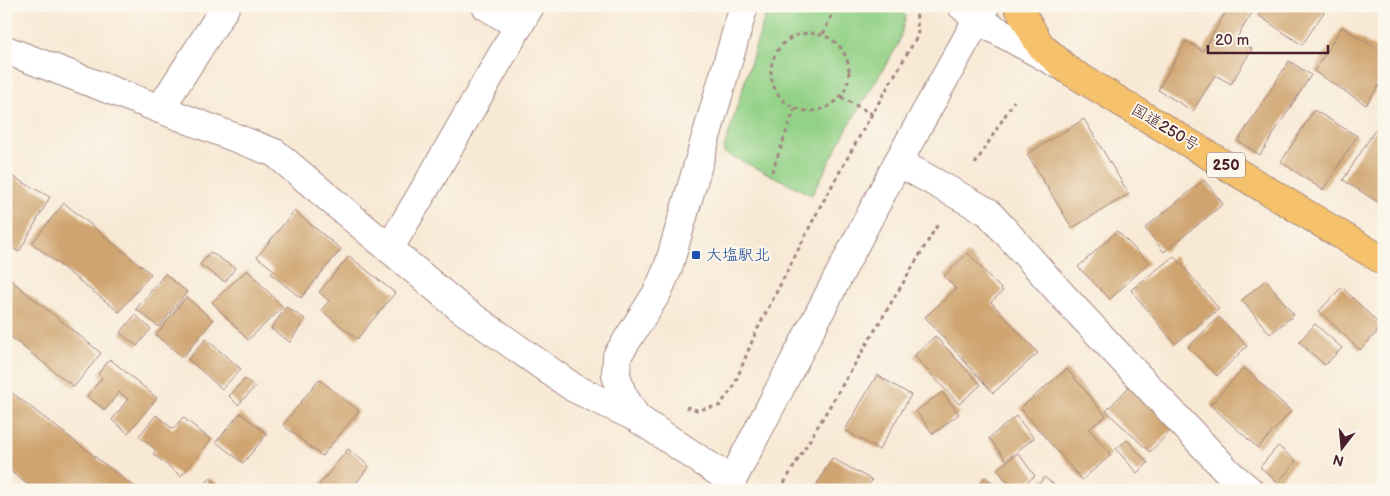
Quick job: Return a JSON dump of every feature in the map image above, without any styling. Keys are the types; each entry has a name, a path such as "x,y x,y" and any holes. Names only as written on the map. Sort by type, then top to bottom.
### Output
{"highway":[{"name":"国道250号","path":"1018,6 1040,45 1068,70 1384,260"}],"street":[{"path":"160,109 226,6"},
{"path":"389,248 434,175 524,16 486,6"},
{"path":"637,418 622,394 616,375 617,356 657,293 668,268 744,6"},
{"path":"6,50 275,153 460,308 574,388 637,418 729,485 975,11 1068,70"},
{"path":"898,162 988,212 1077,312 1230,474 1249,490"}],"path":[{"path":"823,34 836,6"},
{"path":"659,434 674,403 697,410 719,406 734,388 755,334 820,207 918,35 916,6"},
{"path":"797,34 823,34 835,40 849,61 848,86 832,106 820,111 795,108 784,101 775,90 771,78 771,64 776,52 785,42 797,34"},
{"path":"841,97 872,114"},
{"path":"974,167 1014,101"},
{"path":"772,172 795,108"},
{"path":"780,490 939,223"}],"green space":[{"path":"768,6 895,6 906,16 898,45 850,123 812,195 723,152"}],"building":[{"path":"1225,6 1256,6 1236,39 1252,49 1231,84 1215,75 1193,111 1158,90 1186,41 1203,51 1228,8"},
{"path":"1264,6 1328,6 1302,45 1258,15"},
{"path":"1342,27 1384,53 1384,78 1366,105 1314,71"},
{"path":"1289,61 1311,75 1260,155 1238,141"},
{"path":"1314,110 1357,136 1323,190 1281,162"},
{"path":"1384,116 1384,206 1343,180"},
{"path":"1084,119 1129,194 1072,228 1027,154"},
{"path":"6,173 50,197 19,252 6,244"},
{"path":"1204,180 1223,204 1164,252 1145,228"},
{"path":"64,203 151,274 119,312 32,243"},
{"path":"294,211 341,249 301,298 271,274 274,270 257,257"},
{"path":"1117,231 1149,263 1110,299 1078,267"},
{"path":"210,252 235,268 225,282 200,265"},
{"path":"968,253 1003,291 991,302 1038,353 993,393 925,317 956,289 944,276"},
{"path":"349,256 395,293 357,339 321,310 329,301 319,292"},
{"path":"1174,256 1219,309 1175,344 1131,290"},
{"path":"247,270 283,307 248,340 212,302"},
{"path":"165,274 187,292 159,327 136,309"},
{"path":"8,278 101,353 74,387 6,333 6,280"},
{"path":"1266,280 1294,315 1270,334 1242,300"},
{"path":"1342,287 1382,327 1360,350 1319,311"},
{"path":"186,297 213,320 183,357 156,335"},
{"path":"286,307 305,319 290,342 271,329"},
{"path":"135,315 151,329 137,346 120,333"},
{"path":"1219,317 1247,346 1217,376 1188,347"},
{"path":"1315,324 1342,348 1325,365 1299,342"},
{"path":"935,336 981,385 959,404 914,356"},
{"path":"206,339 241,369 222,389 188,359"},
{"path":"110,359 157,398 128,433 112,420 128,399 119,392 105,410 87,396 102,378 98,374"},
{"path":"1244,368 1291,411 1258,448 1210,405"},
{"path":"1067,369 1106,416 1089,429 1111,455 1082,480 1020,408"},
{"path":"877,375 911,395 879,450 845,430"},
{"path":"245,379 255,387 238,405 229,396"},
{"path":"319,379 359,411 322,456 283,425"},
{"path":"1132,384 1175,426 1150,452 1106,411"},
{"path":"6,388 138,490 35,490 6,468"},
{"path":"942,392 959,414 933,434 916,411"},
{"path":"240,413 267,434 243,463 216,442"},
{"path":"156,415 173,429 183,417 211,440 181,476 153,454 156,450 139,436"},
{"path":"1016,416 1034,438 1006,460 989,438"},
{"path":"1127,440 1148,463 1137,473 1116,449"},
{"path":"1278,446 1296,461 1278,483 1260,467"},
{"path":"348,449 369,466 351,490 316,489"},
{"path":"1018,453 1035,476 1017,490 1014,490 997,469"},
{"path":"832,458 872,480 866,490 814,490"},
{"path":"985,477 1002,490 975,490"},
{"path":"1044,477 1061,490 1035,490"},
{"path":"210,478 225,490 201,490"}],"place":[{"name":"大塩駅北","path":"696,255"}]}
